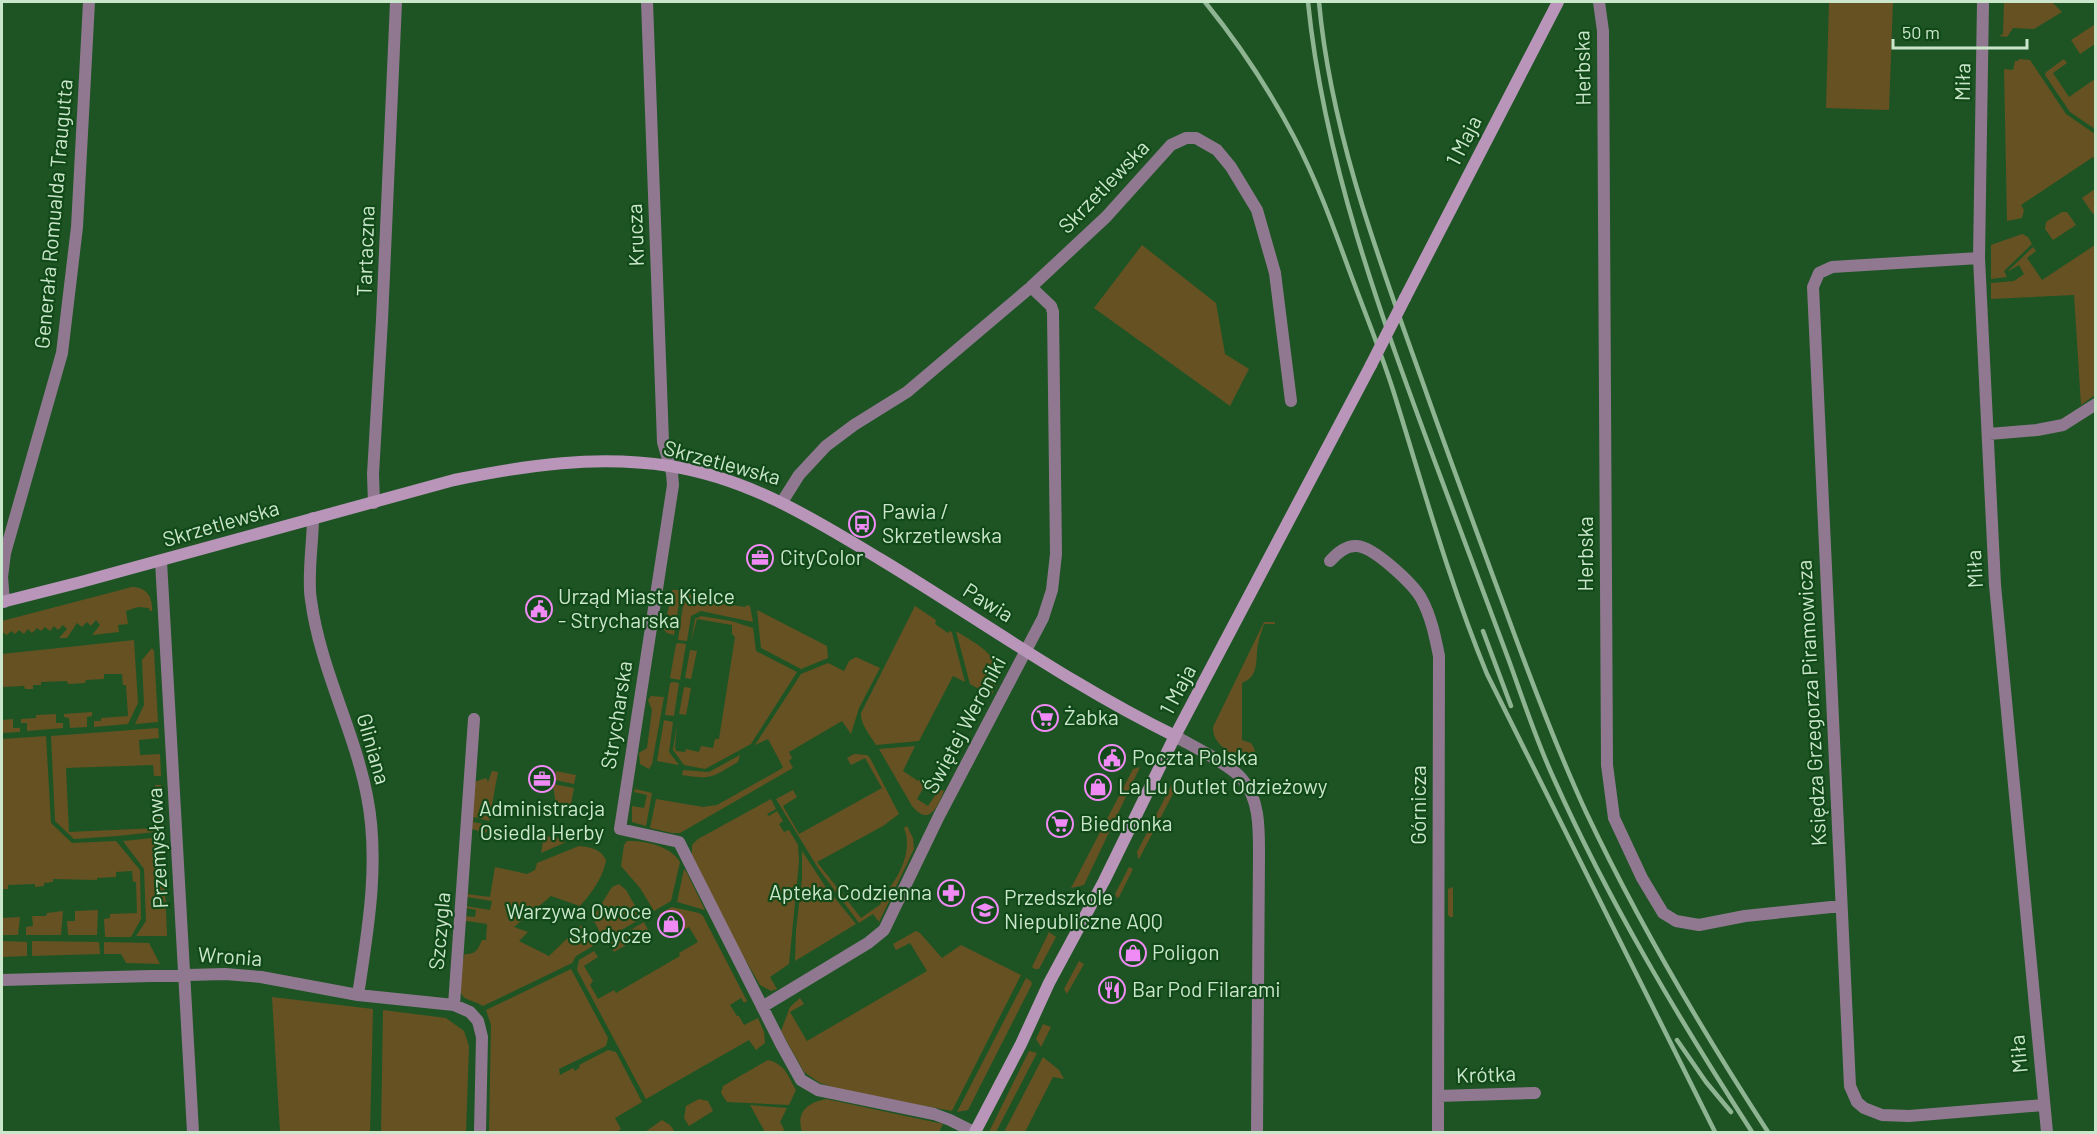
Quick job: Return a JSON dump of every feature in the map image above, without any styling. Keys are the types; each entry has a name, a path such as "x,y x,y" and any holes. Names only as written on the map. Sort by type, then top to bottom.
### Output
{"street":[{"name":"Generała Romualda Traugutta","path":"3,602 2,577 5,553 62,353 77,227 89,2"},
{"name":"Tartaczna","path":"374,503 373,474 396,2"},
{"name":"Krucza","path":"647,2 663,442 670,466"},
{"name":"1 Maja","path":"975,1132 1021,1044 1046,989 1104,881 1175,736 1371,365 1558,2"},
{"name":"Herbska","path":"1599,2 1603,31 1607,765 1614,818 1642,878 1663,913 1676,921 1699,925 1745,916 1841,906"},
{"name":"Miła","path":"1983,2 1979,258 1995,585 2047,1132"},
{"name":"Skrzetlewska","path":"3,602 454,480 535,464 602,462 670,466 733,483 782,502 800,475 825,446 907,392 1031,287 1106,217 1171,145 1186,138 1196,138 1206,142 1225,159 1253,201 1261,219 1275,273 1291,401"},
{"name":"Księdza Grzegorza Piramowicza","path":"1979,258 1832,267 1819,273 1813,287 1850,1086 1857,1102 1869,1111 1890,1116 2044,1105"},
{"name":"Świętej Weroniki","path":"762,1007 881,934 939,816 1043,618 1052,590 1056,554 1053,312 1051,306 1031,287"},
{"path":"1989,434 2037,430 2063,425 2096,404"},
{"name":"Strycharska","path":"670,466 673,485 620,829 679,842 762,1007"},
{"name":"Pawia","path":"782,502 1143,720 1175,736"},
{"name":"Gliniana","path":"314,518 310,598 328,672 359,764 370,817 372,852 369,913 358,994"},
{"name":"Górnicza","path":"1330,561 1344,549 1357,546 1367,549 1399,572 1415,588 1430,616 1439,656 1438,1132"},
{"name":"Przemysłowa","path":"161,561 193,1132"},
{"name":"Szczygla","path":"454,1005 474,719"},
{"path":"1175,736 1240,776 1250,790 1257,814 1259,855 1257,1132"},
{"name":"Wronia","path":"2,980 225,974 261,977 358,994 454,1005"},
{"path":"454,1005 473,1014 480,1028 483,1058 480,1132"},
{"path":"762,1007 795,1072 809,1086 818,1090 934,1114 975,1132"},
{"name":"Krótka","path":"1438,1096 1535,1093"}],"shaded area":[{"path":"1829,2 1893,2 1889,110 1826,108"},
{"path":"2004,2 2052,2 2062,12 2034,29 2013,28 2007,37 1999,36 2003,34"},
{"path":"2094,25 2095,44 2080,54 2071,40"},
{"path":"2064,59 2067,63 2053,73 2069,97 2095,79 2095,129 2070,112 2045,75"},
{"path":"2030,60 2066,114 2095,134 2095,159 2093,157 2021,205 2024,210 2022,218 2007,221 2004,69 2013,70 2015,61"},
{"path":"2095,189 2095,212 2093,214 2082,198"},
{"path":"2062,212 2067,212 2076,225 2053,240 2045,229 2046,222"},
{"path":"2022,234 2028,237 2032,244 2004,271 2007,277 1991,279 1991,245"},
{"path":"1142,245 1216,303 1225,354 1249,369 1230,406 1094,308"},
{"path":"2095,245 2095,395 2081,405 2074,295 1991,299 1991,283 2014,281 2024,274 2019,265 2007,272 2033,247 2036,251 2027,258 2042,280"},
{"path":"236,520 237,527 197,538 195,531"},
{"path":"132,587 142,589 148,594 152,611 149,608 138,607 126,611 128,624 118,625 119,632 92,635 100,625 96,620 91,626 87,622 82,627 77,623 67,638 59,638 67,629 63,625 58,630 54,626 50,631 45,627 41,631 37,628 32,633 28,629 24,634 19,630 15,634 11,631 7,635 2,632 2,621"},
{"path":"672,590 681,590 674,635 664,630"},
{"path":"685,591 697,600 750,606 753,622 701,611 691,616 687,641 678,640"},
{"path":"915,606 936,620 935,624 948,633 950,631 952,633 965,682 953,676 919,741 876,745 864,725 861,713"},
{"path":"757,610 827,646 828,658 801,669 761,648"},
{"path":"701,616 731,621 753,628 756,651 797,672 751,744 705,769 684,765 673,750 677,724 676,751 685,752 686,749 699,752 701,746 713,748 715,739 719,739 735,637 732,634 732,625 697,619 691,641 695,619"},
{"path":"1264,622 1275,622 1275,624 1264,624 1258,641 1256,667 1252,676 1242,683 1242,740 1251,743 1255,754 1254,760 1249,764 1220,745 1216,740 1213,727"},
{"path":"956,631 976,643 991,656 997,673 996,684 991,696 970,684"},
{"path":"134,640 138,703 128,724 94,727 94,721 101,721 101,718 128,716 126,685 123,685 122,674 104,674 104,679 86,680 85,683 41,682 41,685 33,685 33,689 25,689 24,686 2,687 2,654"},
{"path":"676,644 686,644 680,680 670,678"},
{"path":"152,648 158,722 135,724 144,705 142,660"},
{"path":"690,650 697,651 691,679 685,678"},
{"path":"856,657 880,668 859,708 851,734 842,721 789,752 792,758 789,761 793,768 680,833 650,828 656,799 703,807 717,805 781,769 783,767 768,739 755,745 801,674 828,663 844,671 849,661"},
{"path":"670,683 679,683 674,716 665,715"},
{"path":"684,687 691,688 686,715 679,714"},
{"path":"651,696 664,697 652,764 649,769 640,764 639,753 647,748 652,710 648,700"},
{"path":"92,712 92,716 87,717 87,727 70,728 69,718 64,717 64,714"},
{"path":"56,714 56,723 63,723 63,728 27,731 27,723 21,723 21,719 36,718 36,715"},
{"path":"13,719 13,728 20,728 20,732 2,733 2,720"},
{"path":"664,720 673,722 669,752 679,765 657,761"},
{"path":"158,728 159,738 139,740 140,755 160,754 161,776 154,776 153,765 66,768 69,832 158,828 155,785 161,785 164,831 74,839 55,821 51,736"},
{"path":"46,736 51,823 72,843 116,841 140,870 141,919 131,937 105,937 104,919 110,918 110,914 137,913 136,882 133,882 132,871 116,872 116,877 97,878 97,880 53,879 53,882 44,883 44,886 8,885 8,889 2,889 2,739"},
{"path":"915,746 903,771 918,781 921,779 944,791 932,812 924,815 912,806 879,749","holes":["924,787 936,794 928,806 917,799"]},
{"path":"854,754 867,755 870,758 899,814 883,826 817,862 861,918 881,904 879,899 892,885 902,867 907,847 904,828 907,826 913,838 914,849 879,922 873,914 859,923 818,868 776,799 793,790 797,797 783,806 799,834 882,788 865,758 851,765 847,758"},
{"path":"740,755 738,762 712,776 682,775 683,770 709,772"},
{"path":"1140,767 1084,885 1071,888 1133,769"},
{"path":"492,771 498,772 489,821 474,817 473,822 488,825 485,833 472,829 474,782 486,778 488,782"},
{"path":"556,771 576,775 574,784 555,780"},
{"path":"553,784 574,788 570,809 556,806"},
{"path":"1172,784 1175,790 1139,859 1137,852"},
{"path":"635,789 652,793 646,826 632,822 632,806 644,808 647,795 634,792"},
{"path":"771,799 776,809 767,814 769,816 777,811 783,821 779,824 784,832 789,830 798,845 799,862 789,964 770,977 777,989 771,991 760,985 736,944 692,855 692,845 698,839"},
{"path":"544,836 565,839 564,843 541,853"},
{"path":"163,837 167,936 136,936 146,921 144,869 123,841"},
{"path":"627,841 664,848 676,856 680,862 671,901 654,911 640,888 621,866 624,845"},
{"path":"579,846 598,851 606,860 600,878 580,906 551,896 514,927 528,932 519,941 549,956 580,926 583,926 593,946 576,956 572,963 483,1006 465,998 459,984 464,956 474,952 482,940 486,940 487,924 464,922 465,916 475,917 476,910 466,908 466,906 490,910 492,901 467,897 467,894 490,897 495,867 527,874 535,870 537,863"},
{"path":"802,851 825,886 856,924 795,961 802,879"},
{"path":"1129,867 1133,869 1117,898 1115,894"},
{"path":"684,869 687,873 705,910 677,902"},
{"path":"619,884 626,890 642,918 604,940 594,921 594,916 612,887"},
{"path":"1453,887 1453,917 1450,917 1448,915 1448,889"},
{"path":"672,907 703,916 747,1001 744,1003 741,998 730,1005 744,1025 758,1018 764,1032 765,1043 756,1050 749,1040 646,1099 577,970 579,960 594,951 598,957 584,966 593,981 590,985 598,999 614,990 616,993 680,956 679,953 698,942 689,927 685,929 676,913 663,921 659,914"},
{"path":"98,910 97,935 68,935 67,921 75,921 75,911"},
{"path":"63,911 61,935 26,935 26,927 33,926 32,916 46,916 47,913"},
{"path":"20,917 18,935 2,935 2,918"},
{"path":"644,922 649,932 614,952 609,943"},
{"path":"916,931 942,958 961,945 1021,975 952,1111 841,1090 820,1083 804,1072 781,1031 790,1007 800,998 804,1004 790,1012 807,1041 927,971 910,943 896,950 893,944"},
{"path":"1049,932 1056,937 1039,969 1035,969 1032,967"},
{"path":"2,941 27,942 27,956 2,957"},
{"path":"32,941 99,942 100,954 32,956"},
{"path":"104,942 149,943 160,964 126,963 121,954 104,954"},
{"path":"1079,961 1084,964 1067,994 1064,989"},
{"path":"571,969 608,1038 606,1046 559,1069 560,1075 573,1068 575,1071 580,1067 579,1065 608,1050 616,1052 642,1102 615,1118 621,1129 617,1132 489,1132 491,1025 486,1010"},
{"path":"1026,978 1032,984 968,1110 957,1112"},
{"path":"272,997 373,1009 370,1132 280,1132"},
{"path":"383,1010 446,1018 464,1031 469,1046 466,1132 381,1132"},
{"path":"1043,1024 1051,1027 1041,1047 1036,1039"},
{"path":"1029,1051 1037,1053 996,1132 989,1132"},
{"path":"1043,1057 1059,1070 1064,1079 1053,1077 1025,1132 1004,1132"},
{"path":"768,1060 782,1068 796,1090 789,1105 727,1102 721,1093 723,1086"},
{"path":"699,1099 708,1101 713,1111 689,1126 684,1118 686,1106"},
{"path":"826,1099 943,1124 939,1132 802,1132 802,1114 808,1106"},
{"path":"750,1105 787,1108 780,1122 784,1129 783,1132 765,1132"},
{"path":"662,1120 675,1132 645,1132"}],"railway":[{"path":"1205,2 1264,84 1309,169 1383,359 1448,569 1487,674 1715,1132"},
{"path":"1308,2 1327,120 1357,236 1414,406 1541,749 1575,825 1646,959 1752,1132"},
{"path":"1319,2 1334,100 1375,245 1454,469 1543,710 1586,812 1627,895 1695,1015 1768,1132"},
{"path":"1483,631 1511,706"},
{"path":"1677,1040 1706,1082 1731,1112"}],"place":[{"name":"Pawia / Skrzetlewska","path":"862,524"},
{"name":"CityColor","path":"760,558"},
{"name":"Urząd Miasta Kielce - Strycharska","path":"539,609"},
{"name":"Żabka","path":"1045,718"},
{"name":"Poczta Polska","path":"1112,758"},
{"name":"Administracja Osiedla Herby","path":"542,779"},
{"name":"La Lu Outlet Odzieżowy","path":"1098,787"},
{"name":"Biedronka","path":"1060,824"},
{"name":"Apteka Codzienna","path":"951,893"},
{"name":"Przedszkole Niepubliczne AQQ","path":"985,910"},
{"name":"Warzywa Owoce Słodycze","path":"671,924"},
{"name":"Poligon","path":"1133,953"},
{"name":"Bar Pod Filarami","path":"1112,990"}]}
